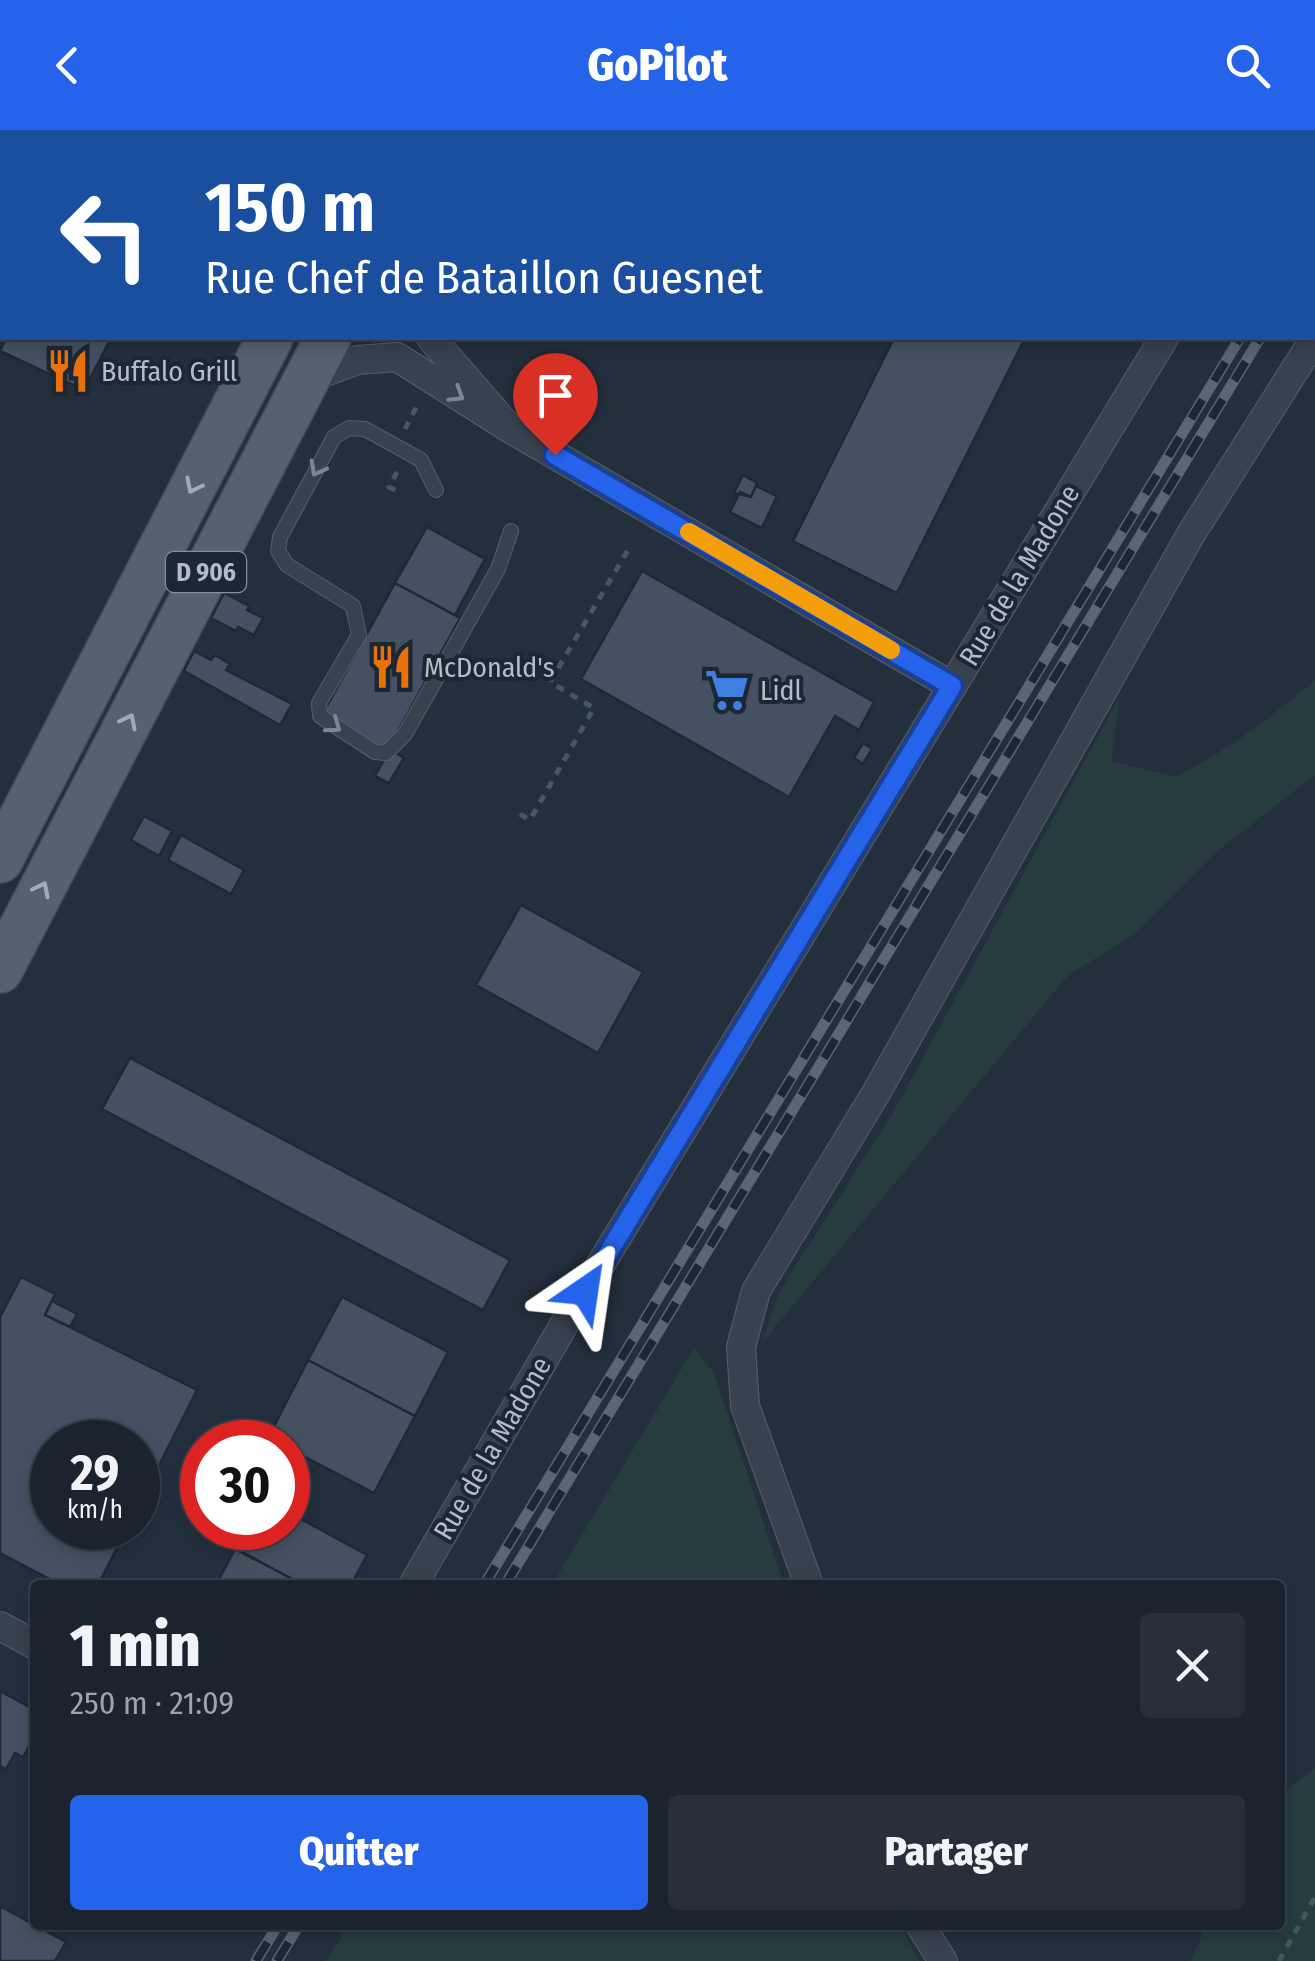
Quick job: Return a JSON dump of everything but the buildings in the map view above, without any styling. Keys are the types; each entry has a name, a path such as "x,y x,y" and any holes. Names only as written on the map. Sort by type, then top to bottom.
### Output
{"main road":[{"name":"D 906","path":"0,860 269,340"},
{"name":"D 906","path":"0,970 327,340"}],"street":[{"path":"433,340 509,428"},
{"name":"Rue de la Madone","path":"416,1580 565,1323 1163,340"},
{"path":"807,1580 744,1406 741,1347 756,1292 876,1094 1191,534 1314,340"},
{"path":"304,380 387,347 509,428 952,686"},
{"path":"0,1626 30,1642"},
{"path":"923,1930 942,1961"}],"lane":[{"path":"436,490 422,460 365,429 349,428 334,437 280,537 278,552 287,565 354,606 359,636 319,703 320,716 374,752 386,753 405,734 498,569 511,531"}],"path":[{"path":"399,440 419,405 404,396"},
{"path":"520,814 530,820 594,708 550,682 631,545"},
{"path":"1280,1961 1315,1897"}],"green space":[{"path":"1315,680 1315,775 1216,852 1135,934 1068,975 762,1343 779,1292 894,1111 1120,696 1111,761 1176,777 1248,733"},
{"path":"694,1348 714,1373 782,1580 555,1580"},
{"path":"1315,1768 1315,1961 1191,1961 1204,1930 1285,1930 1285,1792"},
{"path":"345,1930 903,1930 919,1961 326,1961"}],"railway":[{"path":"487,1580 1239,340"},
{"path":"508,1580 1259,340"},
{"path":"256,1961 275,1930"},
{"path":"277,1961 296,1930"}],"slow traffic":[{"path":"689,532 891,650"}],"place":[{"name":"Buffalo Grill","path":"68,371"},
{"name":"McDonald's","path":"391,667"},
{"name":"Lidl","path":"727,690"}],"route":[{"path":"555,455 952,686 585,1291"}]}
